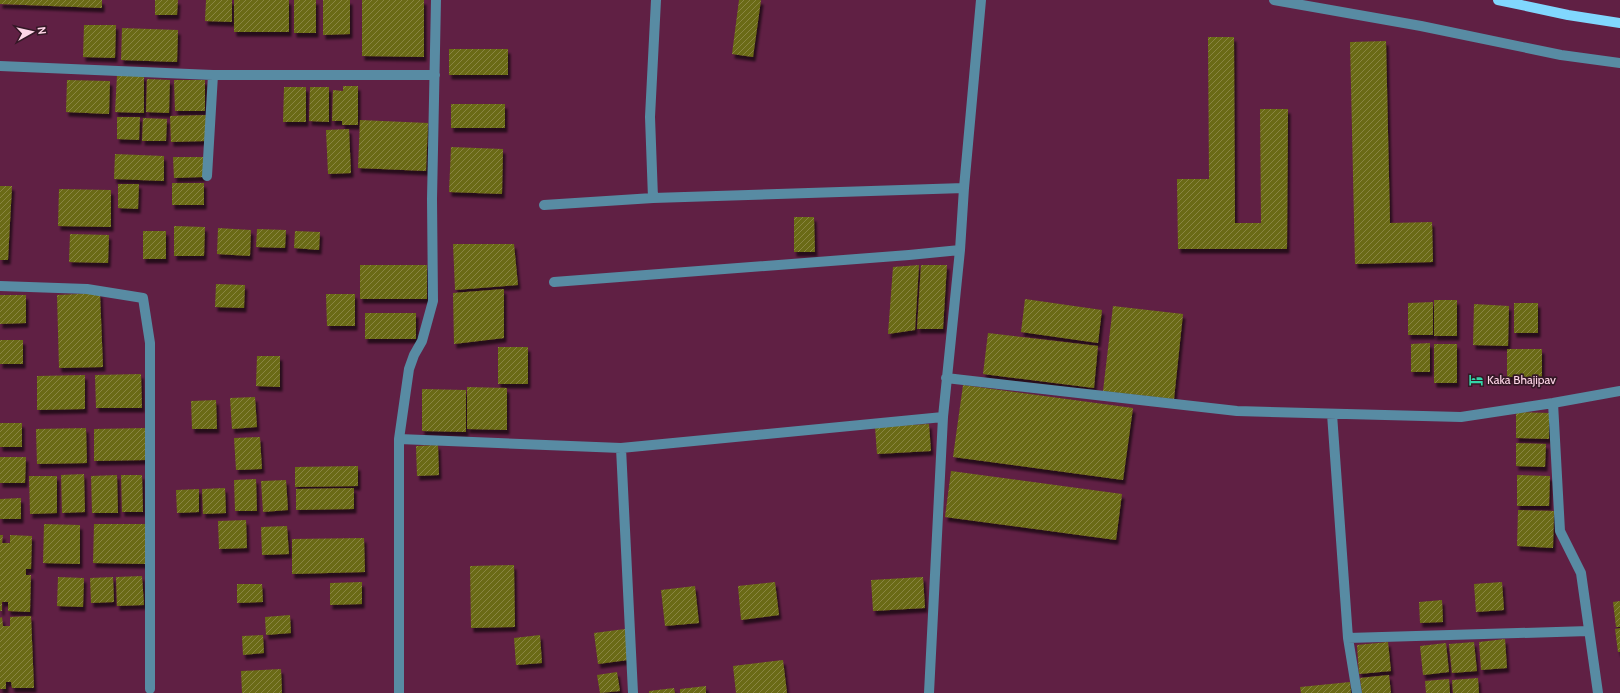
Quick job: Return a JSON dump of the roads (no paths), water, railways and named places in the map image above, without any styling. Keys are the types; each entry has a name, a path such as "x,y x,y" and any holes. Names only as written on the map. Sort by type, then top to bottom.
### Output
{"main road":[{"path":"1498,0 1568,15 1620,23"}],"street":[{"path":"399,693 400,439 409,369 414,355 422,341 433,300 432,199 436,0"},
{"path":"654,198 650,117 656,0"},
{"path":"929,693 943,417 960,250 964,188 981,0"},
{"path":"1274,0 1421,26 1561,55 1620,63"},
{"path":"0,66 213,75 435,75"},
{"path":"207,176 213,75"},
{"path":"544,205 654,198 964,188"},
{"path":"554,282 960,250"},
{"path":"0,286 87,289 143,298 150,343 150,689"},
{"path":"946,378 1237,411 1461,417 1620,391"},
{"path":"1553,403 1560,531 1581,573 1598,693"},
{"path":"1332,414 1348,638 1357,693"},
{"path":"400,439 621,448 943,417"},
{"path":"621,448 633,693"},
{"path":"1348,638 1589,631"}],"place":[{"name":"Kaka Bhajipav","path":"1476,380"}]}
